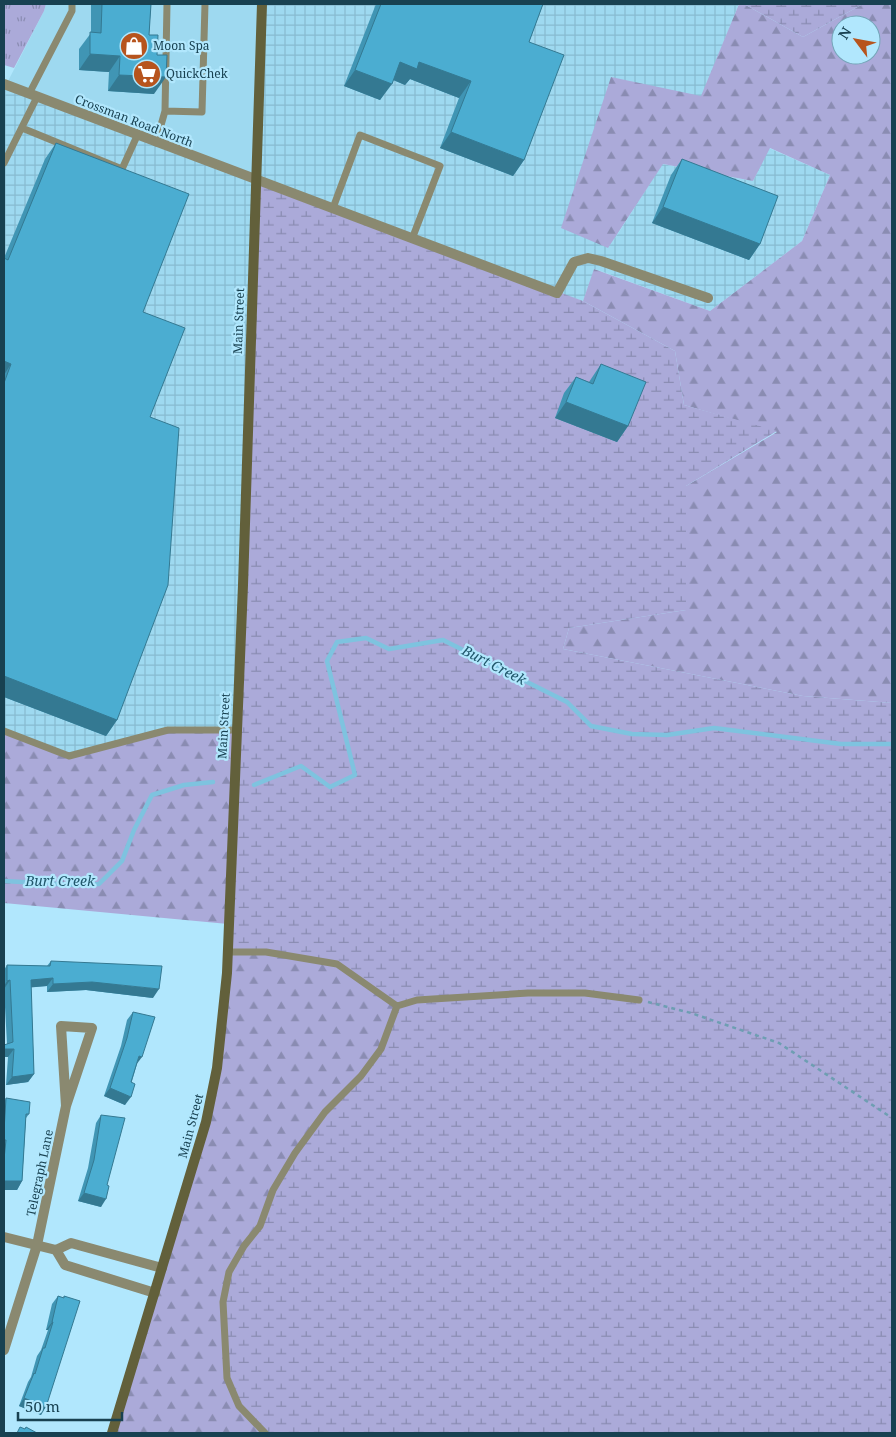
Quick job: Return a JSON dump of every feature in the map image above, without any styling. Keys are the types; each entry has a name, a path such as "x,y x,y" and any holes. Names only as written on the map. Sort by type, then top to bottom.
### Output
{"main road":[{"name":"Main Street","path":"112,1433 206,1122 217,1068 227,952 262,4"}],"street":[{"name":"Crossman Road North","path":"4,84 137,136 557,293 567,271 574,262 588,258 708,298"},
{"name":"Telegraph Lane","path":"4,1350 37,1245 66,1106 92,1028 61,1026 66,1106"},
{"path":"4,1237 56,1250 71,1243 162,1268"},
{"path":"56,1250 65,1266 155,1293"}],"lane":[{"path":"4,163 22,128 33,96 72,11 72,4"},
{"path":"156,143 165,111 167,4"},
{"path":"165,111 202,112 205,4"},
{"path":"22,128 122,169 137,136"},
{"path":"333,208 360,135 440,166 412,238"},
{"path":"4,731 68,756 168,730 236,730"},
{"path":"227,952 266,952 337,964 397,1006"},
{"path":"397,1006 417,1000 528,993 584,993 639,1000"},
{"path":"265,1433 239,1406 227,1378 223,1302 229,1272 244,1246 260,1226 273,1190 295,1153 325,1112 361,1076 380,1049 397,1006"}],"path":[{"path":"639,1000 691,1013 779,1043 892,1118"}],"shaded area":[{"path":"46,4 262,4 256,179 6,85"},
{"path":"262,4 739,4 702,96 609,248 662,164 753,181 769,148 830,175 802,241 710,311 595,269 583,301 557,293 236,730 69,756 4,731 4,84 255,179"}],"green space":[{"path":"4,4 46,4 14,68 4,65"},
{"path":"739,4 744,4 803,37 831,22 831,65 881,65 881,15 843,15 863,4 892,4 892,703 803,696 563,649 569,628 686,610 686,486 777,432 684,405 675,351 583,301 594,269 710,311 802,241 830,175 770,148 753,181 663,164 608,248 561,228 611,77 701,96"},
{"path":"744,4 863,4 843,15 831,15 831,22 803,37"},
{"path":"256,179 583,301 675,351 684,405 777,431 686,486 686,610 569,628 563,649 803,696 892,703 892,1433 265,1433 239,1406 227,1378 223,1302 229,1272 260,1226 273,1190 295,1153 381,1049 397,1006 337,964 300,956 227,952"},
{"path":"168,730 236,730 228,924 4,903 4,731 69,756"},
{"path":"227,952 266,952 337,964 397,1006 265,1433 112,1433 217,1068"}],"building":[{"path":"102,4 151,4 149,35 158,35 157,55 167,55 166,77 119,75 120,56 90,54 90,32 101,33"},
{"path":"381,4 543,4 529,42 564,55 524,160 451,132 471,81 419,62 417,69 400,62 392,84 355,70"},
{"path":"56,143 189,194 143,312 185,328 150,417 179,428 168,585 117,720 4,676 4,383 11,364 4,361 4,258 8,260"},
{"path":"682,159 778,196 760,244 663,207"},
{"path":"601,364 646,382 628,426 566,402 576,377 593,384"},
{"path":"51,961 162,966 159,989 92,982 53,984 53,978 31,980 34,1074 12,1077 14,1049 4,1049 4,1045 13,1042 10,980 7,981 7,965 50,966"},
{"path":"133,1012 155,1017 142,1057 139,1056 131,1082 135,1084 131,1097 110,1088 127,1038"},
{"path":"6,1098 30,1102 29,1114 26,1114 22,1181 4,1181"},
{"path":"101,1115 125,1118 107,1185 109,1186 106,1199 84,1193 94,1160"},
{"path":"58,1296 80,1301 46,1407 24,1398 35,1374 43,1348 45,1348"},
{"path":"20,1427 25,1429 26,1427 37,1433 17,1433"}],"waterway":[{"name":"Burt Creek","path":"254,785 301,766 330,787 355,775 327,661 337,642 366,638 389,649 443,640 567,702 591,726 632,734 667,735 714,728 841,744 892,744"},
{"name":"Burt Creek","path":"4,881 76,885 99,884 122,861 134,830 152,795 184,785 213,782"}],"place":[{"name":"Moon Spa","path":"134,46"},
{"name":"QuickChek","path":"147,74"}]}
